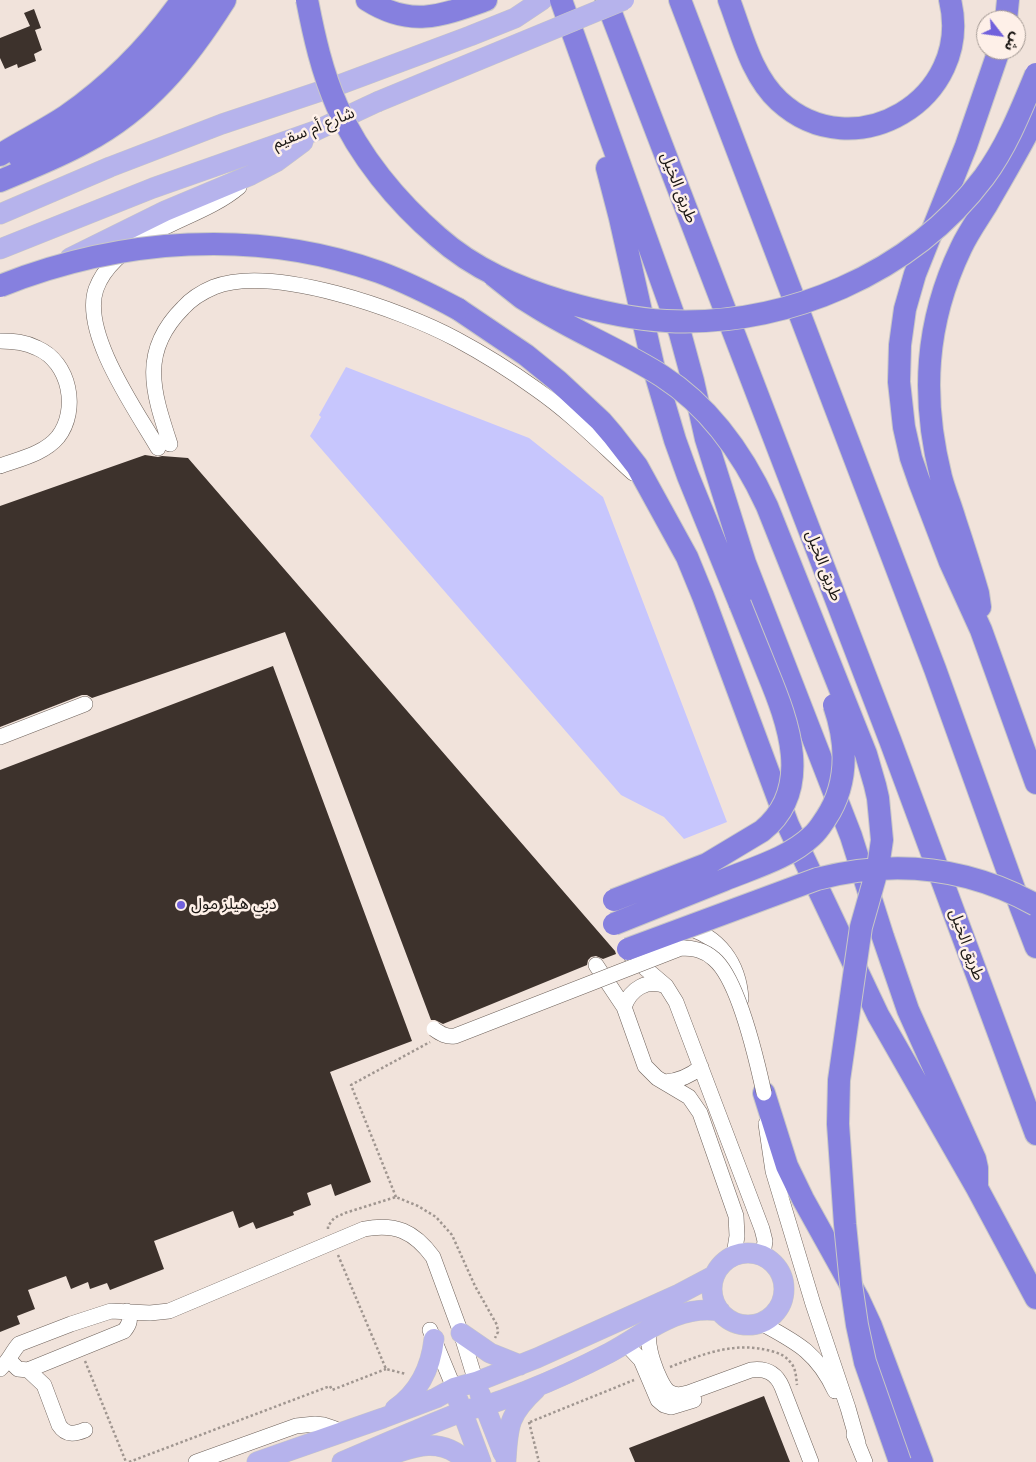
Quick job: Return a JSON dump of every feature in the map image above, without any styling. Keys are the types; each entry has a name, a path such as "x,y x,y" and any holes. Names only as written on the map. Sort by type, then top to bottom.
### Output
{"highway":[{"path":"0,155 65,116 111,81 149,43 182,0"},
{"path":"0,164 28,154 65,135 115,102 145,76 164,56 185,31 206,0"},
{"path":"0,181 84,143 126,116 163,84 180,65 195,46 225,0"},
{"path":"307,0 315,42 331,92 346,126 367,158 401,201 438,238 459,254 493,275 522,298 663,377 705,412 741,458 759,490 810,614 866,754 876,785 880,812 882,840 880,859 861,927 839,1080 838,1124 845,1224 857,1325 865,1362 900,1462"},
{"path":"368,0 389,12 415,17 440,15 486,0"},
{"path":"561,0 680,333 706,439 745,563 852,836 865,882 908,1010 975,1159 977,1188"},
{"name":"طريق الخيل","path":"606,0 890,740 1036,1134"},
{"path":"680,0 936,669 1036,947"},
{"path":"729,0 756,72 774,96 790,110 810,120 830,127 852,128 871,126 896,118 908,111 928,93 942,71 952,45 954,23 950,0"},
{"path":"996,60 959,164 914,274 900,345 899,382 904,427 911,458 938,533 981,630 1036,783"},
{"path":"586,70 589,100 620,218 654,370 688,476 780,704 787,724 792,764 791,781 779,814 762,832 707,864 614,900"},
{"path":"493,275 543,295 590,309 632,318 667,321 703,321 741,317 792,306 820,297 860,280 887,263 923,238 958,207 976,187 1000,153 1013,129 1036,74"},
{"path":"981,630 978,593 941,478 935,448 930,412 929,381 932,339 940,298 962,245 1006,172 1036,116"},
{"path":"0,286 54,267 128,250 184,244 240,244 296,250 352,263 380,272 458,310 526,355 573,395 613,435 637,466 687,557 792,834 878,1015 977,1188 1036,1298"},
{"path":"623,942 784,856 813,836 829,814 843,777 844,747 838,717 819,659 810,614"},
{"path":"623,942 817,879 844,872 872,868 941,870 980,879 1021,896 1036,905"},
{"path":"764,1093 787,1166 803,1200 858,1298 871,1326 922,1462"}],"main road":[{"name":"شارع أم سقيم","path":"0,214 110,167 222,124 336,86 470,36 515,18 542,0"},
{"name":"شارع أم سقيم","path":"0,250 153,188 315,131 377,102 624,0"},
{"path":"0,296 105,239 165,210 251,175 276,162 315,131"},
{"path":"257,1462 383,1418 436,1398 454,1388 476,1382 520,1365 679,1294 715,1274 723,1263 734,1255 753,1253 763,1255 773,1262 780,1272 784,1283 784,1296 779,1307 771,1316 761,1322 746,1325 731,1321 720,1311 716,1304 712,1290 715,1274"},
{"path":"342,1462 462,1412 503,1400 542,1384 598,1358 651,1327 688,1312 708,1309 720,1311"},
{"path":"461,1333 490,1353 520,1365"},
{"path":"383,1418 410,1396 423,1378 431,1359 432,1334"},
{"path":"476,1382 506,1461"},
{"path":"506,1461 508,1432 513,1416 525,1399 542,1384"},
{"path":"454,1388 481,1462"},
{"path":"372,1462 415,1447 427,1445 450,1449 467,1462"}],"street":[{"path":"251,175 227,195 153,233 126,250 109,268 96,289 94,316 96,329 102,345 116,375 164,446 153,373 155,352 166,328 186,304 214,287 242,281 270,280 326,291 380,307 407,316 456,339 525,381 553,401 578,422 653,494"},
{"path":"0,341 20,341 39,348 55,361 65,378 70,398 67,419 58,437 42,450 0,466"},
{"path":"0,737 85,704"},
{"path":"742,1011 741,994 731,963 716,942 706,935 681,927 668,927 623,942 666,986 676,1002 762,1229 765,1241 763,1255"},
{"path":"438,1032 448,1036 455,1036 681,948 694,948 716,960 729,980 742,1011 764,1093 765,1120 773,1171 813,1304 865,1462"},
{"path":"596,965 624,1007 645,1066 658,1078 689,1097 700,1113 736,1216 737,1236 734,1255"},
{"path":"624,1007 630,995 640,986 653,983 666,986"},
{"path":"665,1082 684,1078 701,1068"},
{"path":"0,1369 6,1364 14,1350 25,1341 103,1313 119,1310 150,1313 169,1310 364,1229 390,1227 403,1230 415,1237 433,1257 461,1333 476,1382"},
{"path":"10,1357 11,1362 18,1369 28,1370 124,1331 130,1322 130,1316 127,1311"},
{"path":"761,1322 804,1348 820,1364 858,1443"},
{"path":"651,1327 648,1329 650,1350 664,1388 672,1394 680,1396 751,1370 767,1370 774,1374 782,1387 810,1462"},
{"path":"432,1334 454,1388"},
{"path":"626,1343 641,1360 658,1400 664,1405 672,1407 752,1378 759,1376 766,1378 772,1383 775,1390 800,1462"},
{"path":"44,1385 48,1362"},
{"path":"28,1370 44,1385 59,1425 63,1430 72,1434 85,1430"},
{"path":"196,1462 305,1424 324,1425 342,1432"}],"path":[{"path":"396,1197 352,1085 438,1032"},
{"path":"332,1242 386,1369"},
{"path":"80,1349 128,1462 330,1386 332,1390 386,1369 423,1378"},
{"path":"530,1422 539,1462"}],"water":[{"path":"346,367 529,438 603,497 727,822 684,839 664,817 621,795 310,436 321,417 319,415"}],"building":[{"path":"34,9 41,28 35,30 42,50 34,54 36,61 18,68 17,64 5,69 0,58 0,38 30,26 24,13"},
{"path":"145,455 188,458 616,954 603,959 596,956 591,957 587,965 443,1024 431,1020 285,632 92,698 82,695 0,727 0,506"},
{"name":"دبي هيلز مول","path":"273,666 412,1041 330,1072 371,1182 335,1196 331,1184 307,1193 311,1205 293,1212 294,1215 256,1229 253,1222 239,1228 233,1211 154,1241 164,1269 110,1290 107,1283 90,1289 88,1282 71,1289 66,1276 28,1290 35,1309 17,1316 20,1324 0,1332 0,770"},
{"path":"764,1396 790,1462 635,1462 629,1448"}],"place":[{"name":"دبي هيلز مول","path":"181,905"}]}
